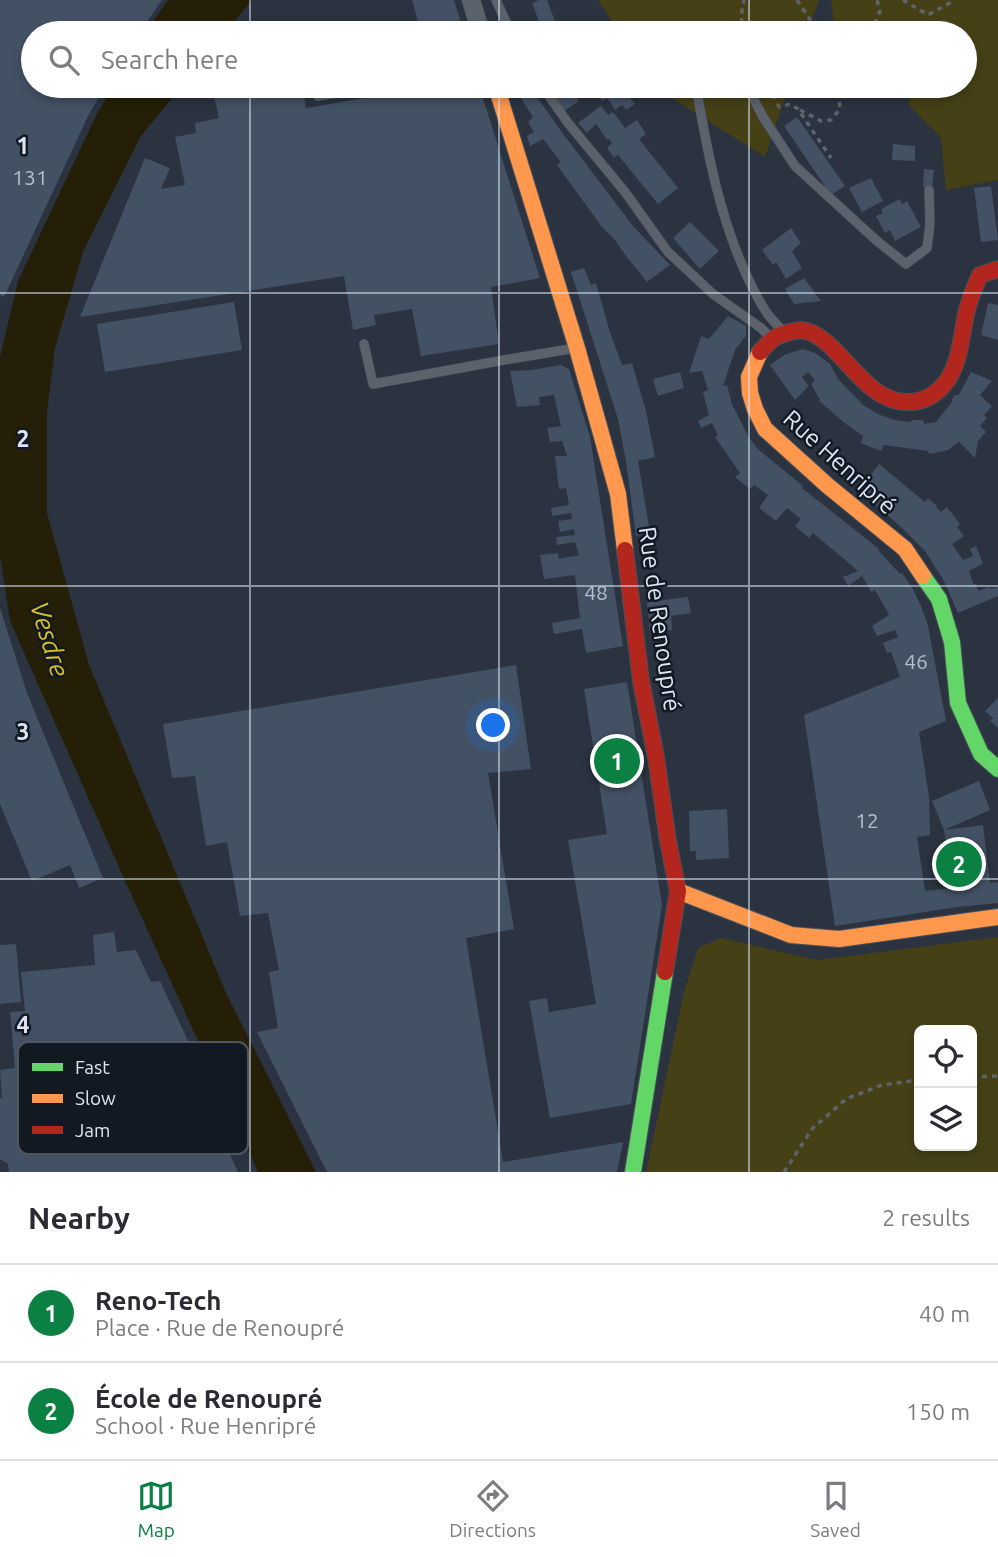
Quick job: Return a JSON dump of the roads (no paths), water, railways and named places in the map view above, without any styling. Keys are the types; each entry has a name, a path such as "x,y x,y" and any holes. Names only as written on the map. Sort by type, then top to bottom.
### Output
{"street":[{"path":"471,0 477,21"},
{"name":"Rue de Renoupré","path":"500,98 577,348 618,495 641,681 678,891 633,1172"},
{"path":"780,337 801,330 821,338 867,384 886,398 915,403 931,397 947,381 957,360 967,308 980,275 998,269"},
{"name":"Rue Henripré","path":"780,337 759,353 749,377 750,393 765,429 828,486 905,549 912,559 939,599 952,642 958,703 981,754 998,769"},
{"path":"678,891 791,935 839,939 998,917"}],"lane":[{"path":"496,0 506,21"},
{"path":"550,98 625,192 668,252 713,294 761,328 780,337"},
{"path":"698,98 727,227 734,247 780,337"},
{"path":"753,98 795,166 906,264 927,248 930,224 929,190"},
{"path":"364,344 373,384 577,348"}],"water":[{"path":"168,0 252,0 235,21 153,21"},
{"name":"Vesdre","path":"106,98 172,98 141,136 83,252 55,348 47,411 47,513 89,665 226,993 316,1172 258,1172 248,1150 248,1042 199,1042 10,621 0,555 0,357 18,281"}],"place":[{"name":"Reno-Tech","path":"617,761"},
{"name":"École de Renoupré","path":"959,864"}]}
